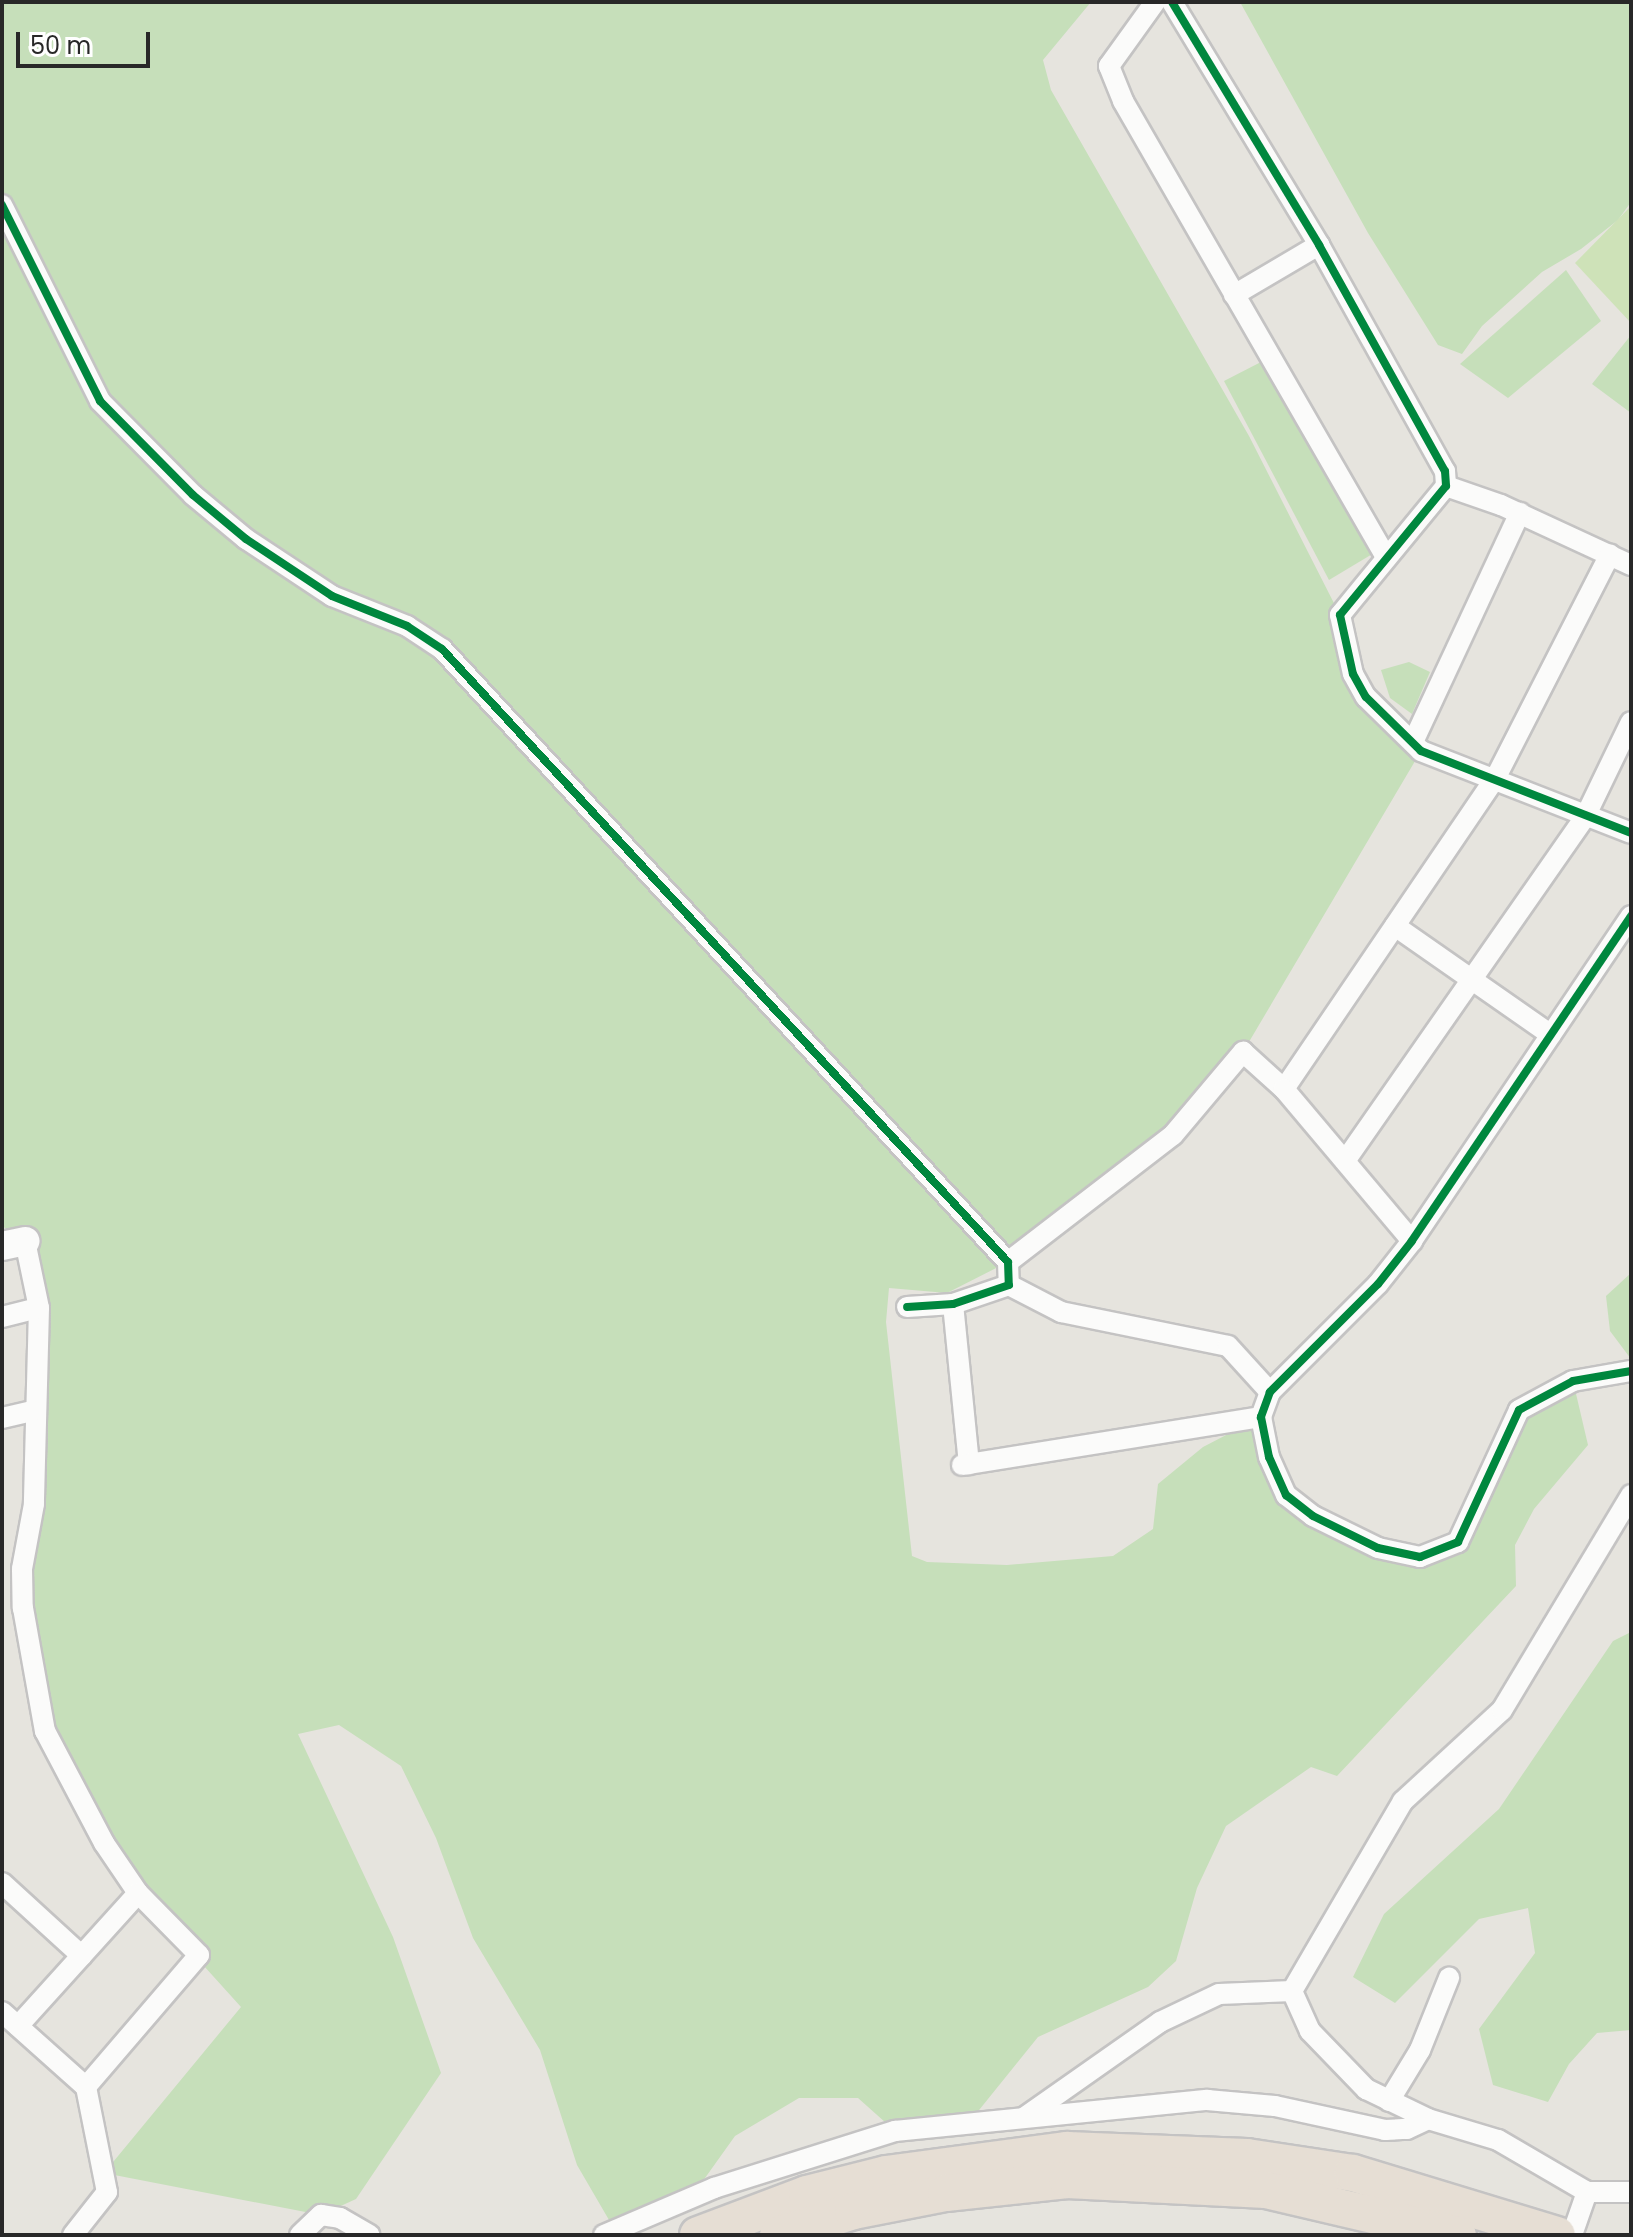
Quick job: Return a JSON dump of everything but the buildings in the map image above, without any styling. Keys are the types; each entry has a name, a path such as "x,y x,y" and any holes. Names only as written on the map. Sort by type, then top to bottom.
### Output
{"highway":[{"path":"698,2235 807,2194 886,2174 1067,2150 1247,2157 1353,2173 1557,2235"},
{"path":"778,2235 853,2211 946,2193 1067,2180 1266,2190 1458,2235"}],"street":[{"path":"1155,2 1109,66 1132,120 1386,557"},
{"path":"1172,2 1319,245 1445,471 1446,486 1340,615 1343,644 1366,697 1421,751 1496,777 1631,833"},
{"path":"2,205 100,401 193,495 246,539 332,596 407,626 442,649 1008,1262 1009,1285"},
{"path":"1234,295 1319,245"},
{"path":"1446,486 1520,513 1631,565"},
{"path":"1413,742 1520,513"},
{"path":"1284,1089 1496,777 1610,554"},
{"path":"1345,1161 1586,815 1631,722"},
{"path":"1631,916 1412,1241 1378,1284 1270,1392 1261,1417 1269,1457 1286,1495 1313,1516 1378,1548 1420,1557 1458,1542 1519,1410 1573,1381 1631,1371"},
{"path":"1395,926 1551,1035"},
{"path":"1008,1262 1173,1135 1243,1052 1284,1089 1412,1241"},
{"path":"13,1243 39,1308 33,1411 34,1504 22,1569 33,1680 45,1731 71,1784 138,1893 199,1955 86,2087"},
{"path":"907,1307 953,1304 1009,1285 1061,1312 1228,1346 1270,1392"},
{"path":"953,1304 966,1464 1261,1417"},
{"path":"2,1317 39,1308"},
{"path":"2,1418 33,1411"},
{"path":"1292,1991 1403,1801 1502,1710 1631,1495"},
{"path":"2,1883 82,1956"},
{"path":"18,2026 138,1893"},
{"path":"1389,2101 1420,2050 1449,1978"},
{"path":"1292,1991 1325,2049 1366,2089 1428,2119 1498,2140 1587,2192 1631,2192"},
{"path":"1021,2120 1160,2022 1219,1994 1292,1991"},
{"path":"2,2012 86,2087 107,2192 73,2235"},
{"path":"604,2235 714,2188 895,2131 1021,2120 1094,2108 1207,2100 1275,2106 1385,2130 1407,2129 1428,2119"},
{"path":"1572,2235 1587,2192"},
{"path":"300,2235 321,2215 340,2218 370,2235"}],"green space":[{"path":"2,2 1091,2 1043,60 1051,90 1249,436 1340,615 1348,661 1421,751 1243,1052 1199,1107 1008,1262 947,1293 889,1288 886,1322 912,1556 927,1562 1007,1565 1113,1556 1153,1529 1158,1484 1203,1447 1261,1417 1286,1495 1402,1555 1458,1542 1539,1397 1573,1381 1588,1445 1534,1509 1515,1545 1516,1586 1337,1776 1311,1767 1226,1826 1197,1888 1176,1961 1148,1987 1038,2037 967,2125 895,2131 858,2098 799,2098 735,2136 690,2199 616,2232 577,2165 540,2050 473,1938 436,1838 401,1766 339,1725 298,1734 393,1937 441,2073 356,2199 321,2215 104,2173 241,2007 138,1893 45,1731 23,1608 33,1411 25,1241 2,1226"},
{"path":"1240,2 1631,2 1631,202 1618,220 1581,249 1542,272 1482,326 1462,354 1438,345 1368,233"},
{"path":"1631,206 1631,323 1575,263"},
{"path":"1566,270 1601,321 1508,398 1460,364"},
{"path":"1631,335 1631,413 1592,384"},
{"path":"1261,362 1374,553 1329,580 1224,381"},
{"path":"1409,662 1430,672 1412,714 1390,698 1381,670"},
{"path":"1631,1273 1631,1359 1610,1331 1606,1296"},
{"path":"1631,1632 1631,2030 1597,2033 1569,2064 1548,2102 1493,2085 1479,2029 1535,1953 1528,1908 1479,1919 1395,2003 1353,1977 1384,1914 1499,1809 1613,1641"}],"cycle path":[{"path":"1172,2 1319,245 1445,471 1446,486 1340,615 1353,674 1366,697 1421,751 1631,833"},
{"path":"2,205 100,401 193,495 246,539 332,596 407,626 442,649 1008,1262 1009,1285 953,1304 907,1307"},
{"path":"1631,916 1412,1241 1378,1284 1270,1392 1261,1417 1269,1457 1286,1495 1313,1516 1378,1548 1420,1557 1458,1542 1519,1410 1573,1381 1631,1371"}]}
